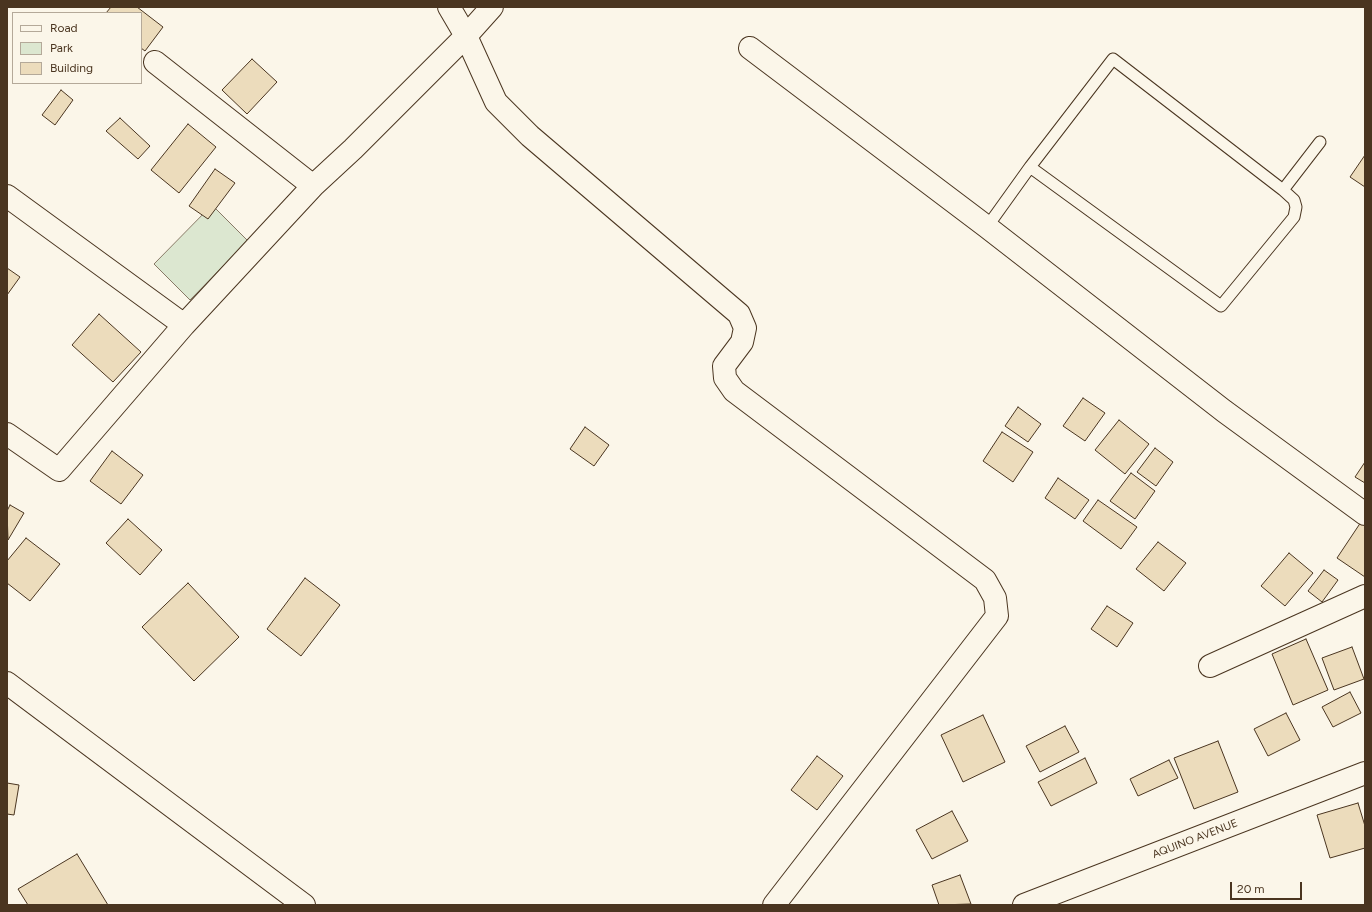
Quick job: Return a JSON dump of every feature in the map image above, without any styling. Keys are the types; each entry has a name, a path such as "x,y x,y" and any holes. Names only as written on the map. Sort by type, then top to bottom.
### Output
{"street":[{"path":"448,7 466,36 496,102 530,136 740,314 745,328 742,342 724,366 725,378 734,391 985,580 995,598 997,616 774,905"},
{"path":"7,434 59,470 184,324 313,186 354,149 466,36 492,7"},
{"path":"750,48 987,227 1224,411 1365,514"},
{"path":"155,62 313,186"},
{"path":"7,196 184,324"},
{"path":"1210,666 1365,596"},
{"path":"7,683 304,905"},
{"name":"AQUINO AVENUE","path":"1024,905 1365,773"}],"lane":[{"path":"987,227 1030,167 1113,59 1283,190 1294,200 1296,207 1294,217 1221,306 1030,167"},
{"path":"1283,190 1320,142"}],"green space":[{"path":"212,205 248,241 190,300 154,264"}],"building":[{"path":"111,7 137,7 163,27 145,51 142,49 142,12 107,12"},
{"path":"252,59 277,82 247,114 222,90"},
{"path":"61,90 73,100 55,125 42,115"},
{"path":"120,118 150,146 138,159 106,131"},
{"path":"188,124 216,147 179,193 151,170"},
{"path":"1365,155 1365,187 1350,177"},
{"path":"215,169 235,183 208,219 189,206"},
{"path":"7,268 20,277 7,295"},
{"path":"99,314 141,352 113,382 72,345"},
{"path":"1083,398 1105,413 1085,441 1063,426"},
{"path":"1018,407 1041,424 1028,442 1005,426"},
{"path":"1119,420 1149,444 1125,474 1095,450"},
{"path":"585,427 609,445 594,466 570,449"},
{"path":"1002,432 1033,452 1013,482 983,461"},
{"path":"1155,448 1173,462 1156,486 1137,472"},
{"path":"112,451 143,475 121,504 90,481"},
{"path":"1365,462 1365,483 1355,477"},
{"path":"1131,473 1155,491 1135,519 1110,501"},
{"path":"1058,478 1089,500 1075,519 1045,498"},
{"path":"1098,500 1137,527 1121,549 1083,521"},
{"path":"10,505 24,513 8,540 7,511"},
{"path":"128,519 162,550 140,575 106,543"},
{"path":"1361,522 1365,525 1365,577 1337,558"},
{"path":"26,538 60,564 30,601 7,583 7,561"},
{"path":"1158,542 1186,563 1164,591 1136,569"},
{"path":"1289,553 1313,573 1285,606 1261,586"},
{"path":"1324,570 1338,580 1322,602 1308,591"},
{"path":"305,578 340,605 301,656 267,629"},
{"path":"188,583 239,637 194,681 142,627"},
{"path":"1107,606 1133,623 1117,647 1091,629"},
{"path":"1306,639 1328,690 1293,705 1272,654"},
{"path":"1352,647 1364,679 1334,690 1322,658"},
{"path":"1350,692 1361,713 1333,727 1322,707"},
{"path":"1286,713 1300,740 1268,756 1254,729"},
{"path":"983,715 1005,762 963,782 941,735"},
{"path":"1065,726 1079,752 1040,772 1026,746"},
{"path":"1218,741 1238,792 1194,809 1174,758"},
{"path":"817,756 843,776 817,810 791,790"},
{"path":"1085,758 1097,783 1051,806 1038,782"},
{"path":"1169,760 1178,778 1138,796 1130,779"},
{"path":"7,783 19,785 14,815 7,814"},
{"path":"1358,803 1365,826 1365,848 1330,858 1317,815"},
{"path":"952,811 968,841 932,859 916,830"},
{"path":"77,854 108,905 28,905 18,889"},
{"path":"960,875 971,904 939,905 932,885"}]}
